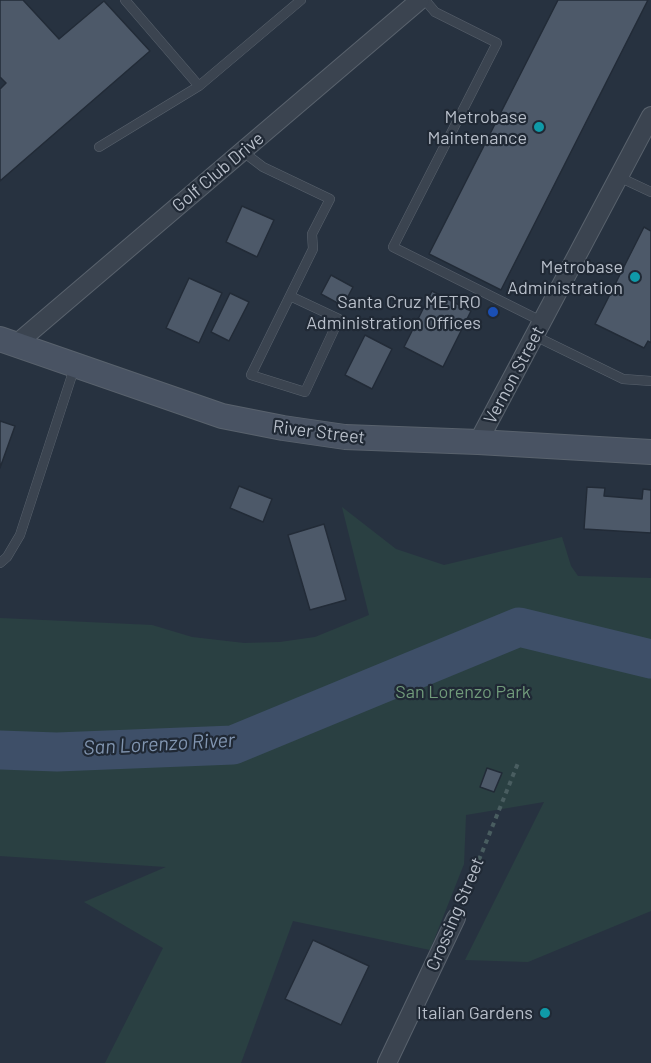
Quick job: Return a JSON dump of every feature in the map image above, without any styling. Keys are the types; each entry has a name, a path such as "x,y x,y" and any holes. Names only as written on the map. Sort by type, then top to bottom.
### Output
{"main road":[{"name":"River Street","path":"8,342 222,416 283,428 345,437 651,452"}],"street":[{"name":"Golf Club Drive","path":"8,342 242,151 420,0"},
{"name":"Vernon Street","path":"478,442 651,116"},
{"name":"Crossing Street","path":"387,1063 456,918"}],"lane":[{"path":"125,0 199,86"},
{"path":"99,147 199,86 301,0"},
{"path":"425,0 435,12 497,43 393,247 623,379 651,381"},
{"path":"242,151 263,167 330,199 312,234 313,249 251,375 305,392 339,319 290,296"},
{"path":"619,177 651,192"},
{"path":"0,562 8,557 20,535 75,366"}],"path":[{"name":"Crossing Street","path":"456,918 518,764"}],"green space":[{"name":"San Lorenzo Park","path":"342,507 396,549 444,565 562,537 571,566 578,576 651,578 651,911 528,962 465,960 544,802 466,815 464,864 430,950 293,921 241,1063 105,1063 163,948 84,902 166,867 0,856 0,618 152,625 192,637 244,643 280,642 315,637 369,615"}],"building":[{"path":"0,0 23,0 59,39 104,1 150,51 0,181 0,89 6,83 0,77"},
{"name":"Metrobase Maintenance","path":"558,0 648,0 501,290 429,254"},
{"path":"242,206 274,220 257,257 226,242"},
{"name":"Metrobase Administration","path":"644,227 651,231 651,343 648,341 644,348 595,324"},
{"path":"331,275 353,287 343,306 321,294"},
{"path":"189,278 222,293 199,343 166,328"},
{"path":"432,291 471,311 443,367 404,347"},
{"path":"230,293 249,302 229,341 211,332"},
{"path":"365,335 392,349 372,389 345,375"},
{"path":"0,421 15,426 0,468"},
{"path":"239,486 272,499 263,522 230,508"},
{"path":"587,487 605,488 604,496 642,499 643,489 651,490 651,533 584,529"},
{"path":"324,524 346,600 310,610 288,535"},
{"path":"487,768 502,773 494,792 480,787"},
{"path":"313,940 369,966 341,1025 285,999"}],"waterway":[{"name":"San Lorenzo River","path":"0,750 57,752 233,745 519,627 651,659"}],"place":[{"name":"Metrobase Maintenance","path":"539,127"},
{"name":"Metrobase Administration","path":"635,277"},
{"name":"Santa Cruz METRO Administration Offices","path":"493,312"},
{"name":"Italian Gardens","path":"545,1013"}]}
